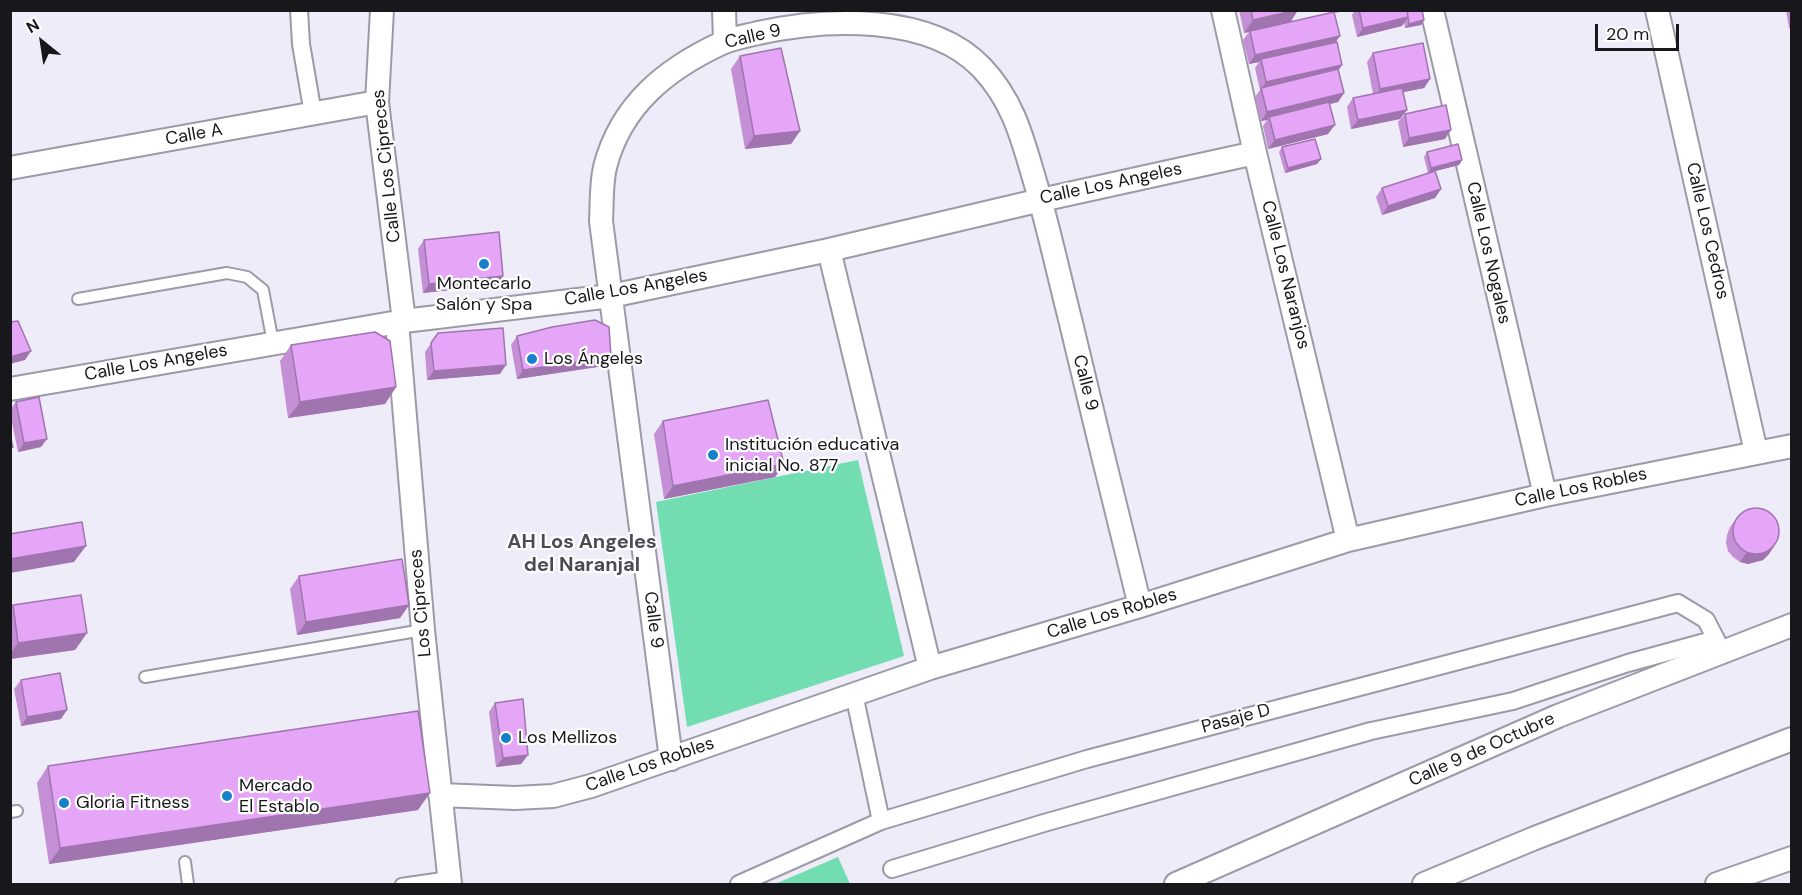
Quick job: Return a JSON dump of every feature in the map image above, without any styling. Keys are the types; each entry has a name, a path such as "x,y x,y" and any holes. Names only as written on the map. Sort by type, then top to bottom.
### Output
{"street":[{"path":"299,10 301,44 313,114"},
{"name":"Calle Los Cipreces","path":"382,10 377,102 400,321"},
{"path":"724,10 725,41"},
{"name":"Calle Los Naranjos","path":"1223,10 1348,540"},
{"name":"Calle Los Nogales","path":"1432,10 1545,495"},
{"name":"Calle Los Cedros","path":"1657,10 1756,452"},
{"name":"Calle 9","path":"671,759 601,220 604,169 616,136 636,104 662,78 725,41 838,16 924,33 956,47 981,67 1001,92 1019,126 1041,200 1140,606"},
{"name":"Calle A","path":"10,168 377,102"},
{"name":"Calle Los Angeles","path":"10,389 400,321 611,296 829,250 1255,153"},
{"path":"829,250 930,668"},
{"name":"Los Cipreces","path":"400,321 423,630 449,881"},
{"name":"Calle Los Robles","path":"440,795 515,798 554,796 671,759 930,668 1140,606 1348,540 1545,495 1791,446"},
{"name":"Pasaje D","path":"739,885 881,821 1098,756 1678,603 1706,620 1719,645"},
{"name":"Calle 9 de Octubre","path":"1176,885 1719,645 1791,625"},
{"path":"892,868 1371,731 1513,701 1628,663 1719,645"},
{"path":"854,694 881,821"},
{"path":"1424,885 1546,834 1791,739"},
{"path":"1717,885 1791,858"}],"lane":[{"path":"78,299 227,273 247,277 263,290 273,343"},
{"path":"145,677 423,630"},
{"path":"185,862 188,885"},
{"path":"401,885 449,881"}],"green space":[{"path":"858,460 904,656 687,727 656,502"},
{"path":"838,857 850,884 775,884"}],"building":[{"path":"1251,10 1297,10 1253,20"},
{"path":"1359,10 1407,10 1408,17 1363,28"},
{"path":"1407,10 1422,10 1424,20 1409,24"},
{"path":"1334,12 1340,36 1255,55 1250,31"},
{"path":"1337,42 1342,65 1266,82 1261,59"},
{"path":"1423,43 1430,79 1380,89 1373,53"},
{"path":"781,48 800,131 754,136 740,56"},
{"path":"1338,69 1344,93 1267,112 1261,88"},
{"path":"1402,88 1407,110 1358,120 1353,98"},
{"path":"1329,102 1335,125 1275,140 1269,117"},
{"path":"1446,105 1451,130 1409,138 1405,114"},
{"path":"1315,139 1321,159 1288,168 1282,147"},
{"path":"1458,144 1462,160 1431,168 1427,152"},
{"path":"1435,171 1441,189 1388,206 1382,188"},
{"path":"499,232 503,276 429,284 424,240"},
{"path":"595,320 609,327 611,357 523,370 517,336"},
{"path":"18,321 31,351 10,357 10,322"},
{"path":"503,328 506,365 434,371 431,343 438,333"},
{"path":"375,332 390,341 396,387 300,402 291,345"},
{"path":"39,397 47,439 24,443 16,402"},
{"name":"Institución educativa inicial No. 877","path":"768,400 784,464 673,486 663,421"},
{"path":"1756,508 1765,509 1773,514 1778,522 1778,540 1773,548 1765,553 1756,554 1747,553 1739,548 1734,540 1733,531 1734,522 1739,514 1747,509"},
{"path":"82,522 86,546 10,559 10,534"},
{"path":"402,559 409,605 306,622 299,576"},
{"path":"81,595 87,633 18,643 13,605"},
{"path":"60,673 67,710 27,717 21,680"},
{"name":"Los Mellizos","path":"523,699 528,755 503,758 495,703"},
{"name":"Mercado El Establo","path":"418,711 430,793 60,848 48,766"}],"place":[{"name":"Montecarlo Salón y Spa","path":"484,264"},
{"name":"Los Ángeles","path":"532,359"},
{"name":"Institución educativa inicial No. 877","path":"713,455"},
{"name":"Los Mellizos","path":"506,738"},
{"name":"Mercado El Establo","path":"227,796"},
{"name":"Gloria Fitness","path":"64,803"}],"district":[{"name":"AH Los Angeles del Naranjal","path":"582,554"}]}
